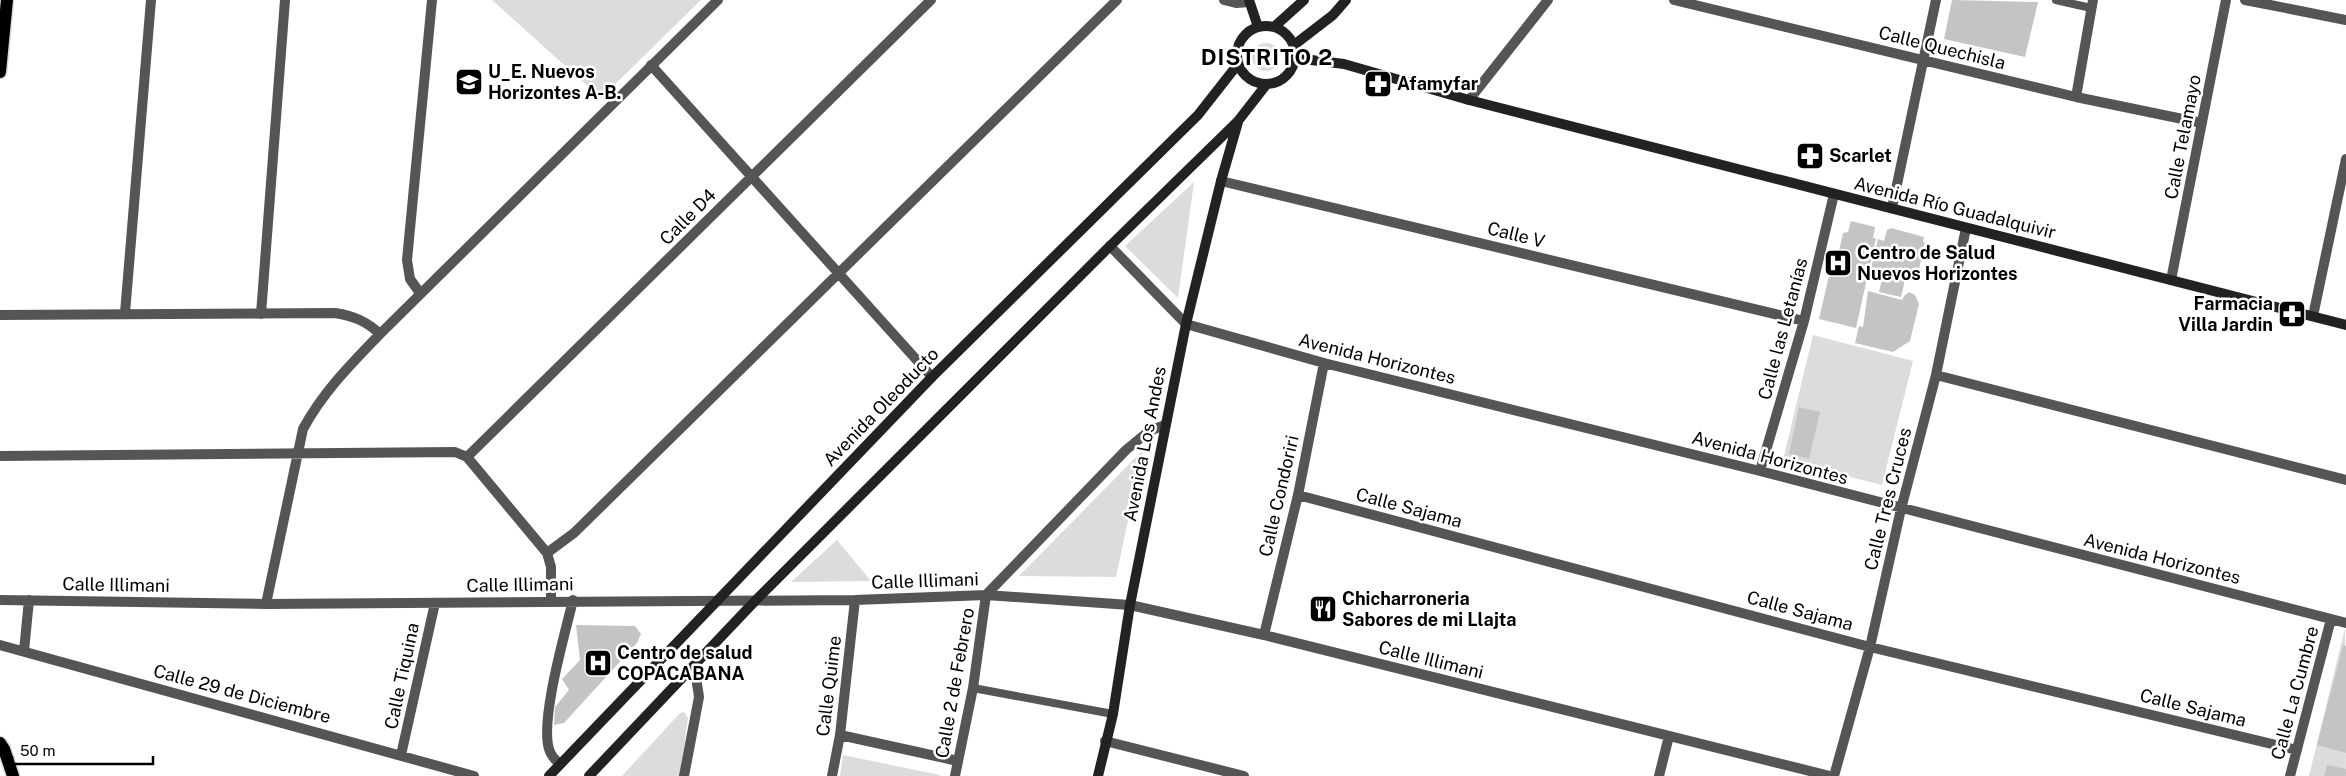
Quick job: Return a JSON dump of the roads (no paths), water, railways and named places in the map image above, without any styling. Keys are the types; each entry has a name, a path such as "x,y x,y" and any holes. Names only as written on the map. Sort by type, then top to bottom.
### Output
{"main road":[{"path":"0,72 7,0"},
{"path":"0,742 13,776"}],"street":[{"path":"125,313 151,0"},
{"path":"261,314 285,0"},
{"path":"420,294 410,280 407,260 432,0"},
{"path":"266,604 297,453 303,429 315,406 333,382 380,334 650,65 718,0"},
{"name":"Calle D4","path":"468,457 931,0"},
{"path":"547,553 574,532 1117,0"},
{"path":"1224,0 1236,3 1249,1 1258,26"},
{"path":"1274,27 1304,0"},
{"path":"1294,45 1333,15 1346,0"},
{"path":"1469,100 1548,0"},
{"name":"Calle Quechisla","path":"1674,0 2076,97 2202,123"},
{"path":"1892,208 1936,0"},
{"name":"Calle Telamayo","path":"2170,280 2226,0"},
{"path":"2245,0 2346,20"},
{"path":"2076,97 2092,4"},
{"path":"1258,26 1274,27 1289,37 1294,45 1295,58 1292,69 1286,77 1277,83 1266,85 1254,82 1244,75 1238,64 1236,54 1243,37 1258,26"},
{"name":"Avenida Río Guadalquivir","path":"1295,58 1344,64 1469,100 2346,325"},
{"name":"Avenida Oleoducto","path":"549,776 932,377 1198,115 1238,64"},
{"path":"650,65 932,377"},
{"path":"589,776 755,601 1110,246 1238,121 1266,85"},
{"name":"Avenida Los Andes","path":"1098,776 1105,740 1113,714 1130,605 1186,324 1221,181 1238,121"},
{"path":"2313,316 2346,159"},
{"name":"Calle V","path":"1221,181 1804,321"},
{"name":"Calle las Letanías","path":"1760,471 1804,321 1834,194"},
{"name":"Calle Tres Cruces","path":"1834,776 1870,646 1901,509 1936,375 1966,228"},
{"path":"1110,246 1186,324"},
{"path":"0,315 335,313 355,317 368,323 380,334"},
{"name":"Avenida Horizontes","path":"1186,324 1324,363 1760,471 2346,623"},
{"name":"Calle Condoriri","path":"1264,635 1298,495 1324,363"},
{"path":"1936,375 2346,480"},
{"path":"986,595 1126,450 1150,431 1165,425"},
{"path":"0,456 456,452 468,457 547,553 551,567 551,601"},
{"name":"Calle Sajama","path":"1298,495 1870,646 2297,750"},
{"name":"Calle Illimani","path":"0,600 266,604 573,600 855,600 986,595 1130,605 1264,635 1830,776"},
{"name":"Calle 2 de Febrero","path":"954,776 973,688 986,595"},
{"path":"24,651 29,600"},
{"path":"560,764 553,757 547,735 549,710 573,600"},
{"name":"Calle Quime","path":"832,776 840,735 855,600"},
{"name":"Calle Tiquina","path":"401,756 435,603"},
{"name":"Calle La Cumbre","path":"2290,776 2331,619"},
{"name":"Calle 29 de Diciembre","path":"0,645 474,776"},
{"path":"684,776 700,697 696,677 690,669"},
{"path":"840,735 958,761"},
{"path":"1659,776 1669,736"},
{"path":"1105,740 1244,776"}],"lane":[{"path":"2056,0 2092,4"},
{"path":"973,688 1113,714"}],"place":[{"name":"U_E. Nuevos Horizontes A-B.","path":"469,82"},
{"name":"Afamyfar","path":"1378,84"},
{"name":"Scarlet","path":"1810,156"},
{"name":"Centro de Salud Nuevos Horizontes","path":"1838,263"},
{"name":"Farmacia Villa Jardin","path":"2292,314"},
{"name":"Chicharroneria Sabores de mi Llajta","path":"1323,609"},
{"name":"Centro de salud COPACABANA","path":"598,663"}],"district":[{"name":"DISTRITO 2","path":"1267,57"}]}
